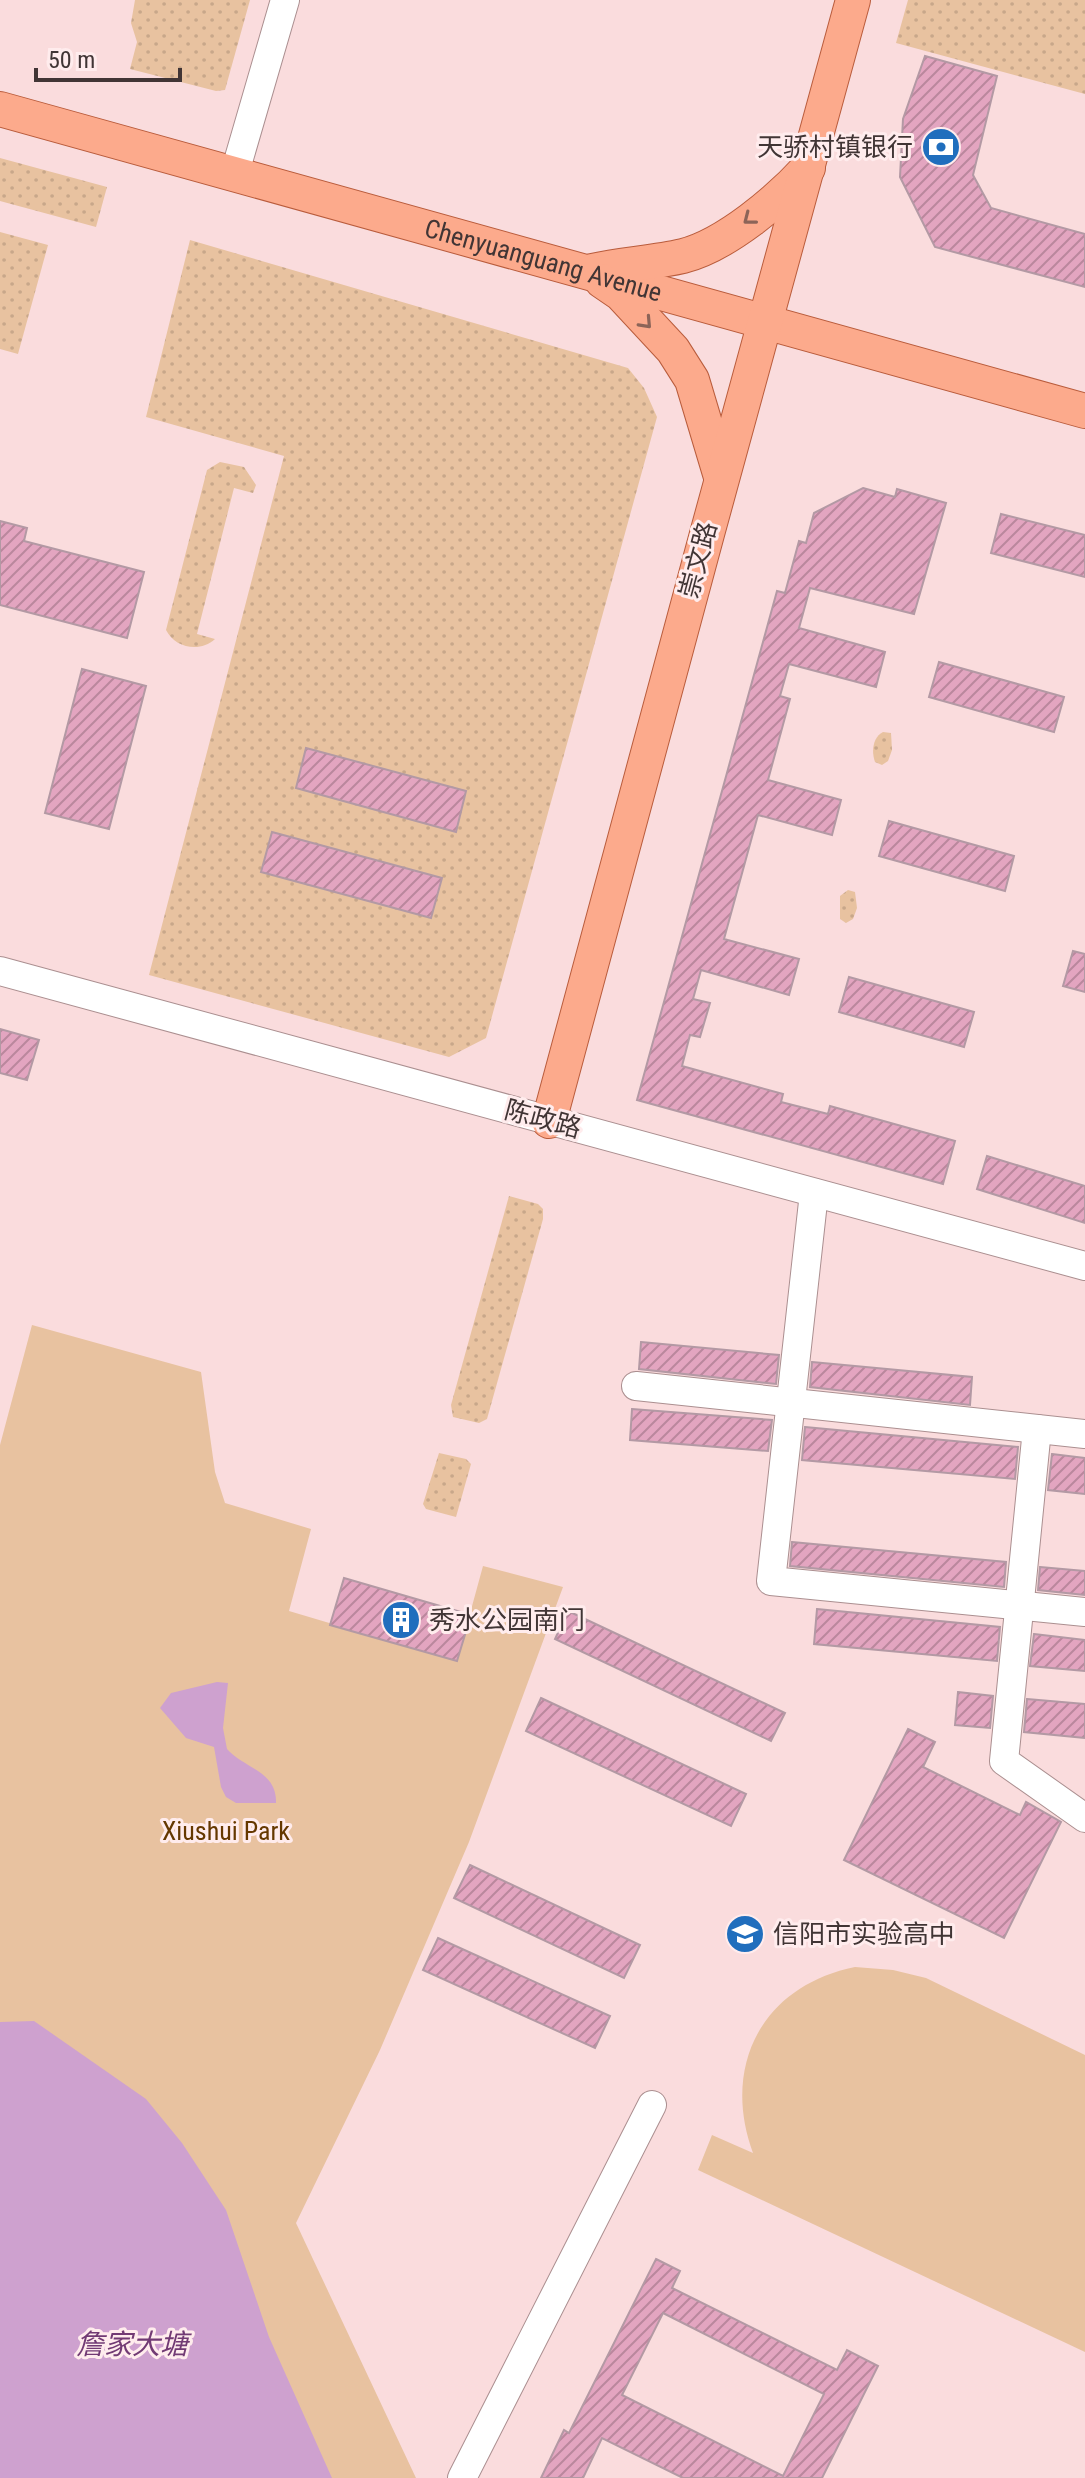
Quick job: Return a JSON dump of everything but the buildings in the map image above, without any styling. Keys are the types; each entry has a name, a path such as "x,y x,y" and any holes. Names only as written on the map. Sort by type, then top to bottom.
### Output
{"main road":[{"name":"崇文路","path":"549,1121 721,477 853,0"},
{"name":"Chenyuanguang Avenue","path":"0,109 1085,411"},
{"path":"588,272 684,255 705,247 731,233 787,191 808,168"},
{"path":"588,272 621,294 673,350 692,380 721,477"}],"street":[{"path":"235,172 285,0"},
{"name":"陈政路","path":"0,971 1085,1266"},
{"path":"814,1193 771,1581 1085,1612"},
{"path":"636,1386 1085,1434"},
{"path":"1037,1429 1004,1761 1085,1818"},
{"path":"462,2478 652,2105"}],"green space":[{"path":"135,0 250,0 225,90 216,91 130,69 137,42 131,23"},
{"path":"908,0 1085,0 1085,94 896,43"},
{"path":"0,158 107,187 96,227 0,201"},
{"path":"0,232 48,245 18,354 0,349"},
{"path":"190,240 628,368 644,388 657,417 486,1038 449,1057 149,975 284,456 146,417"},
{"path":"220,462 244,467 256,485 253,493 234,488 197,634 215,639 202,646 188,646 175,641 166,630 207,470"},
{"path":"883,732 891,733 892,750 888,761 882,765 875,762 873,749 877,737"},
{"path":"848,890 855,892 857,908 853,919 846,923 840,919 840,896"},
{"path":"509,1196 538,1204 543,1209 543,1219 487,1419 479,1423 453,1417 451,1405"},
{"name":"Xiushui Park","path":"32,1325 201,1372 215,1472 225,1503 311,1529 289,1611 457,1661 483,1566 563,1587 469,1842 380,2050 296,2223 416,2478 0,2478 0,1445"},
{"path":"439,1453 466,1459 471,1464 456,1517 426,1509 423,1504"},
{"path":"855,1967 893,1970 926,1978 1085,2055 1085,2352 698,2170 712,2135 753,2153 744,2121 742,2090 747,2061 757,2034 773,2011 795,1992 823,1977"}],"water":[{"path":"217,1682 228,1683 223,1728 227,1749 266,1777 275,1792 276,1803 236,1803 226,1797 221,1787 214,1747 186,1738 160,1708 171,1693"},
{"name":"詹家大塘","path":"34,2021 146,2099 182,2143 226,2210 269,2337 332,2478 0,2478 0,2022"}],"place":[{"name":"天骄村镇银行","path":"941,147"},
{"name":"秀水公园南门","path":"401,1620"},
{"name":"信阳市实验高中","path":"745,1934"}]}
